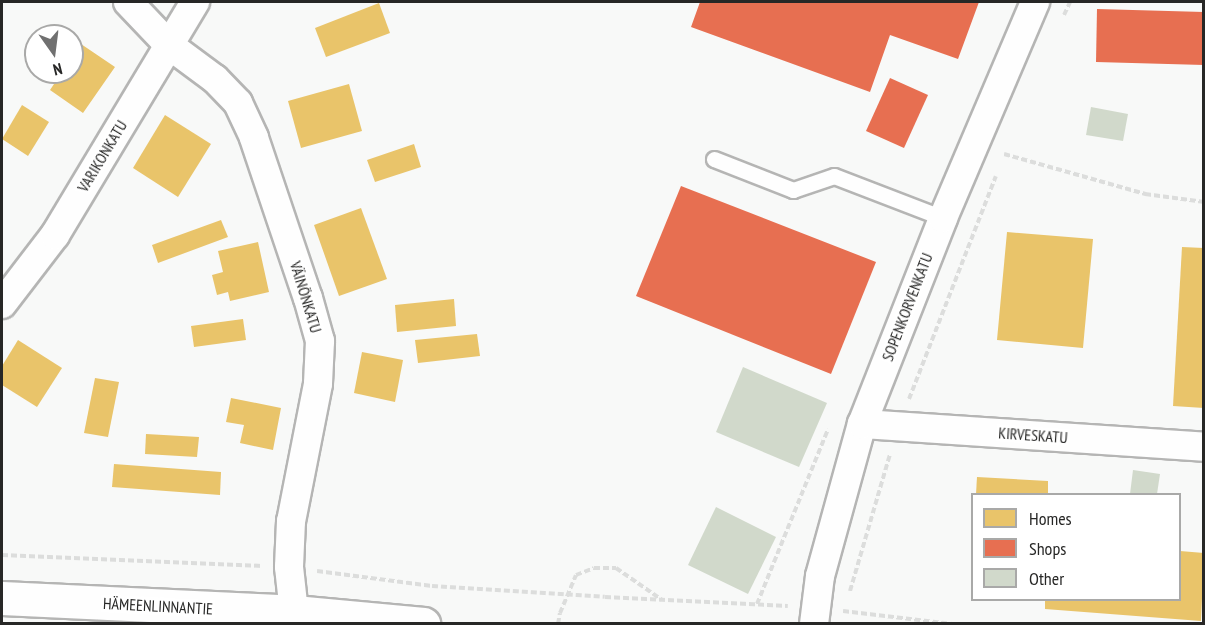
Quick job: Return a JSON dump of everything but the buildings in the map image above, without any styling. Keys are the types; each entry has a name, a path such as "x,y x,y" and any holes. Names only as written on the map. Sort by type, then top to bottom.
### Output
{"main road":[{"name":"HÄMEENLINNANTIE","path":"2,598 293,618 423,624"}],"street":[{"name":"VÄINÖNKATU","path":"128,2 169,45 215,79 238,103 254,138 305,287 320,341 318,384 291,521 289,567 293,618"},
{"name":"VARIKONKATU","path":"2,304 56,235 195,2"},
{"name":"SOPENKORVENKATU","path":"825,614 820,576 862,424 943,218 1035,2"},
{"name":"KIRVESKATU","path":"862,424 1203,447"}],"lane":[{"path":"714,159 793,190 834,176 943,218"}],"path":[{"path":"825,614 1004,154 1145,194 1203,202"},
{"path":"2,555 289,567 432,586 662,600 952,624"},
{"path":"558,624 560,613 576,575 594,568 616,568 662,600"}]}
